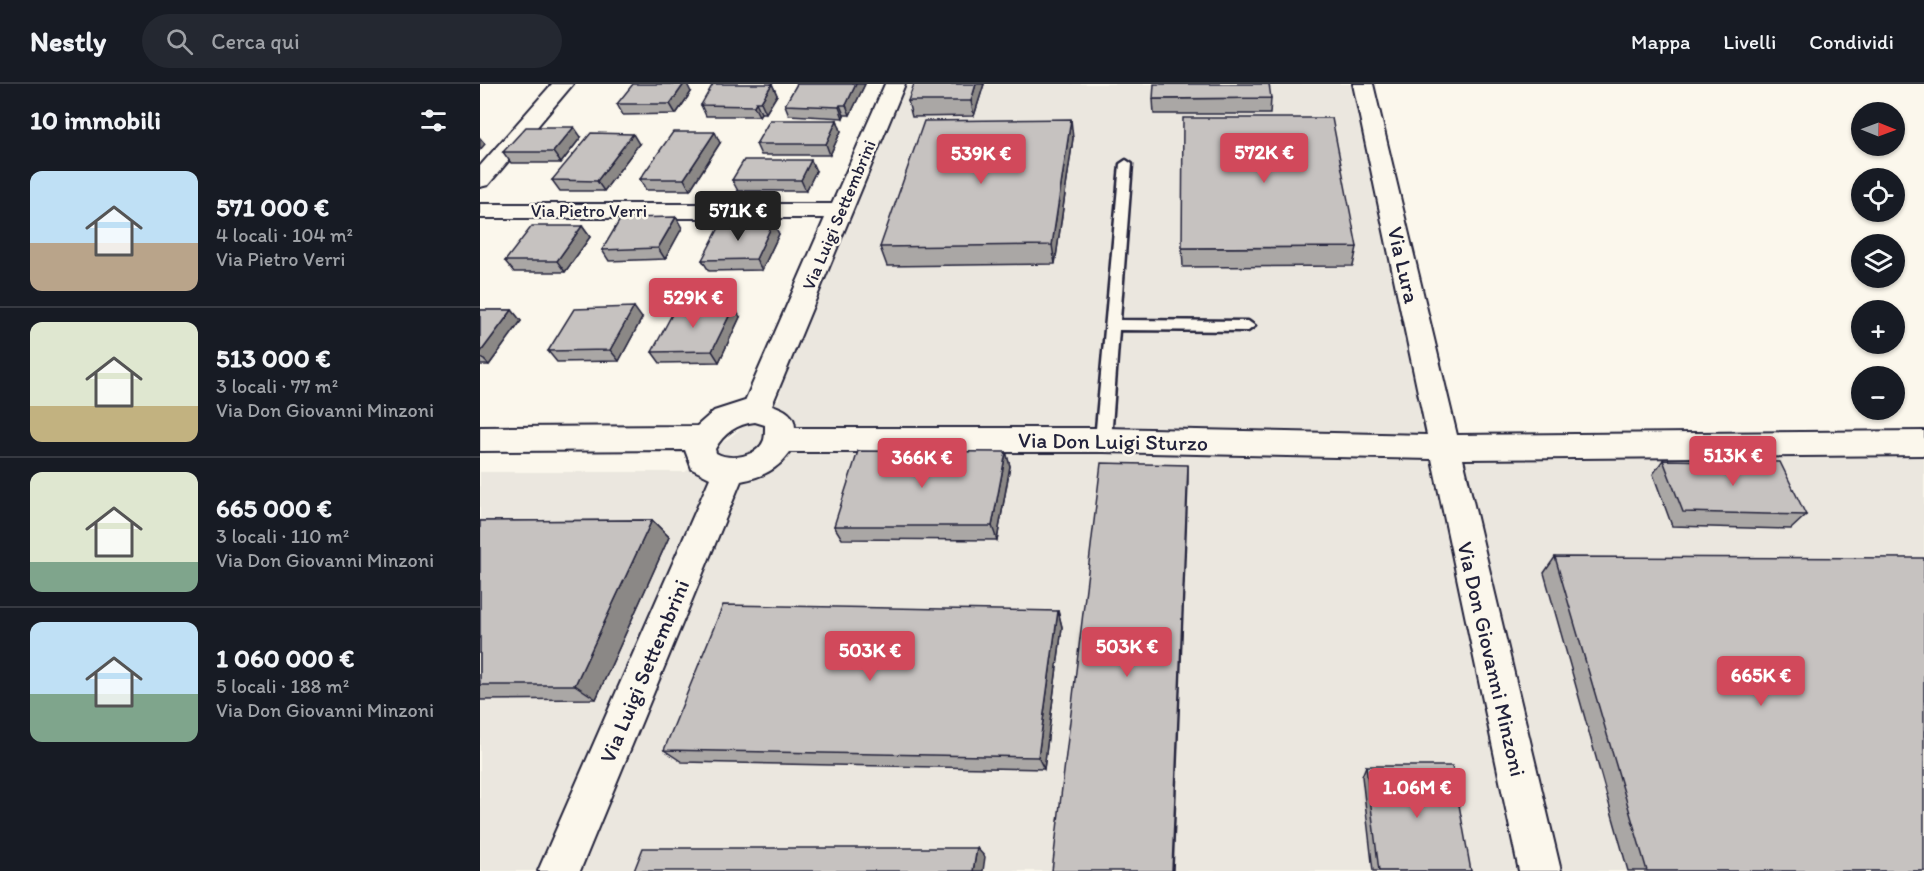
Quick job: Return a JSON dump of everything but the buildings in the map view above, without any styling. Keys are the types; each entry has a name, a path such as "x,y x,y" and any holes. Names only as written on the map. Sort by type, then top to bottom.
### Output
{"street":[{"path":"480,180 563,84"},
{"name":"Via Luigi Settembrini","path":"755,411 800,326 842,211 895,84"},
{"name":"Via Lura","path":"1363,84 1444,447"},
{"name":"Via Pietro Verri","path":"480,211 842,211"},
{"path":"755,411 775,417 780,423 781,440 770,454 755,465 729,471 708,465 702,457 701,448 704,438 722,421 738,414 755,411"},
{"path":"480,439 704,438"},
{"name":"Via Don Luigi Sturzo","path":"781,440 1103,440 1444,447 1924,442"},
{"name":"Via Don Giovanni Minzoni","path":"1444,447 1540,871"},
{"name":"Via Luigi Settembrini","path":"559,871 729,471"}],"lane":[{"path":"1103,440 1126,164"},
{"path":"1113,326 1248,326"}],"shaded area":[{"path":"906,84 1351,84 1413,374 1428,458 1924,452 1924,871 480,871 480,472 685,472 779,399 782,384"}]}
